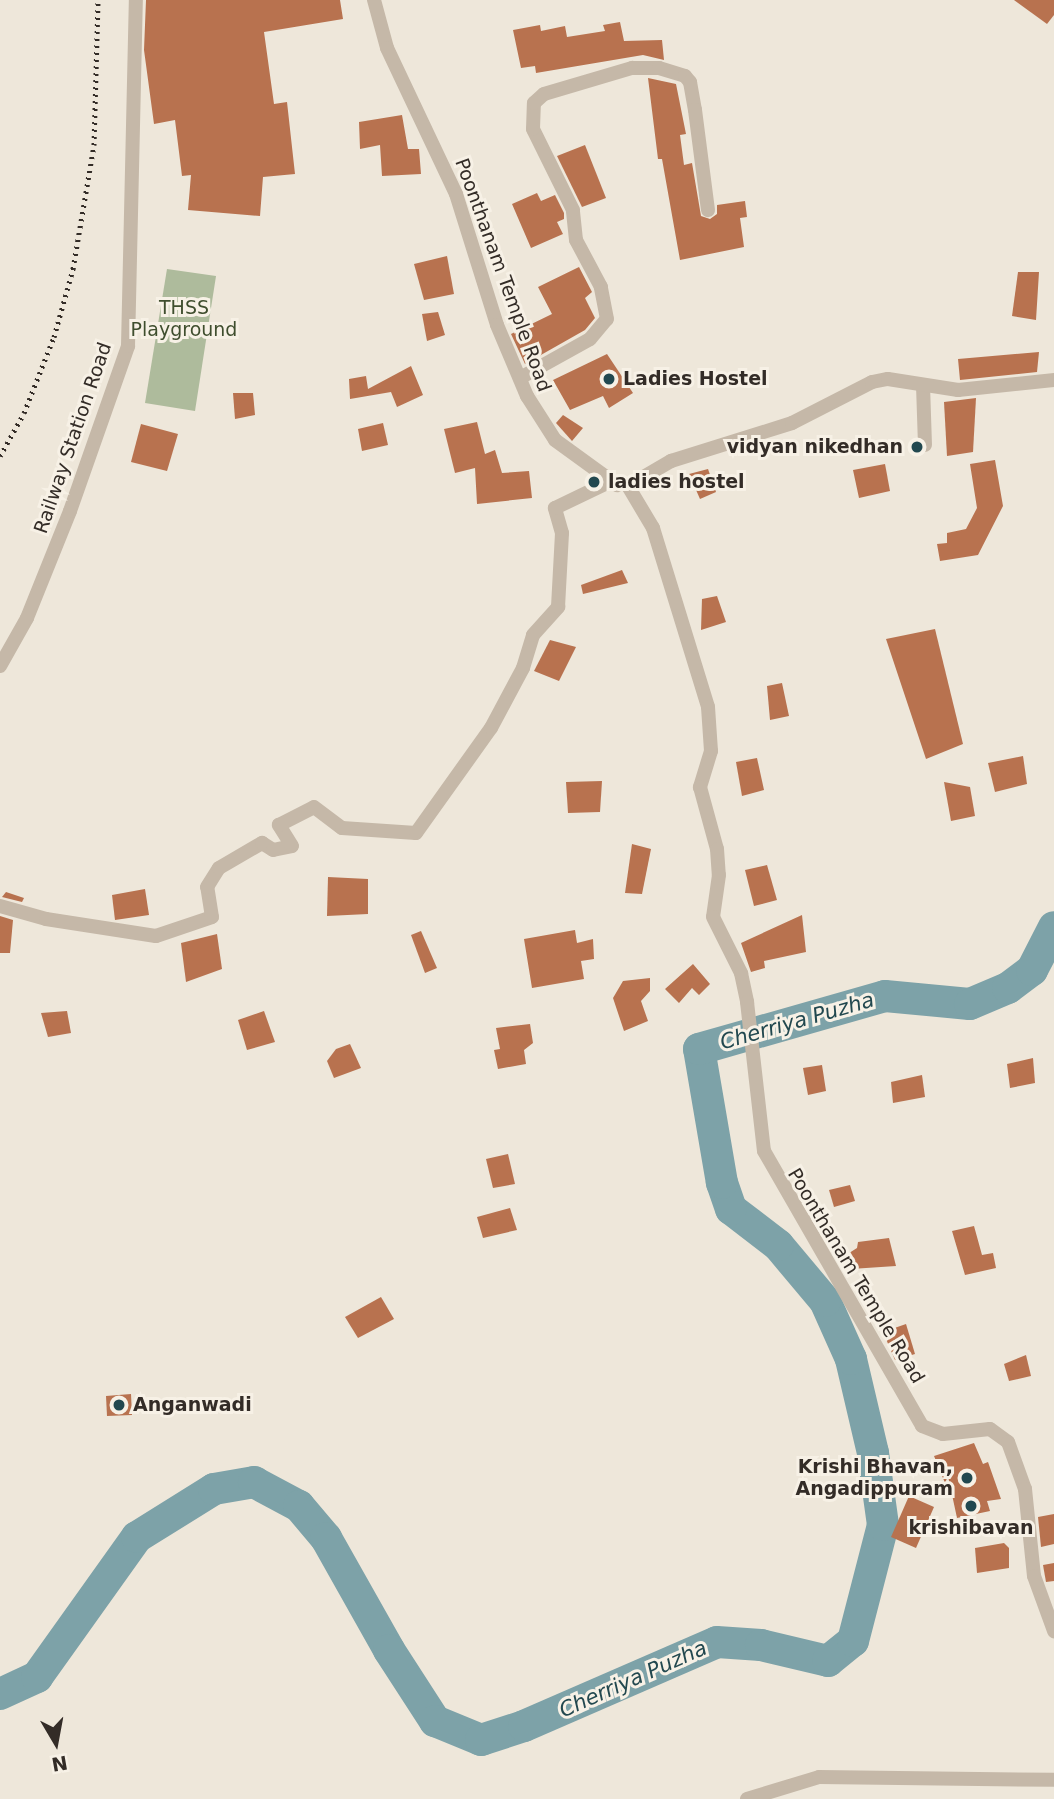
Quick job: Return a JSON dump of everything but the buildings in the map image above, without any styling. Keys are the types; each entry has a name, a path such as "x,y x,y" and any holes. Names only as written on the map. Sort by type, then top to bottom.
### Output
{"street":[{"name":"Railway Station Road","path":"0,666 27,618 65,523 128,346 136,0"},
{"name":"Poonthanam Temple Road","path":"374,0 387,48 456,194 497,325 540,423 555,440 620,488 628,486 653,528 708,707 711,751 700,787 717,849 719,875 713,917 741,973 747,1002 764,1152 771,1170 881,1348 922,1426 943,1434 990,1429 1009,1442 1025,1489 1034,1576 1053,1626"},
{"path":"520,378 590,340 607,319 601,287 576,240 573,210 533,129 534,103 544,94 632,68 659,68 685,76 694,100 708,210"},
{"path":"628,486 671,461 792,423 872,382 923,384 958,390 1054,380"},
{"path":"923,384 925,445"},
{"path":"0,906 46,919 156,936 212,917 207,887 219,868 262,843 273,850 292,846 279,825 314,807 342,828 416,833 491,727 523,668 533,635 558,607 562,533 555,508 611,481"},
{"path":"747,1799 819,1777 1054,1780"}],"green space":[{"name":"THSS Playground","path":"167,269 216,276 195,411 145,403"}],"waterway":[{"name":"Cherriya Puzha","path":"0,1694 37,1677 137,1537 214,1489 254,1482 299,1506 326,1538 389,1650 435,1721 481,1740 524,1726 717,1642 761,1645 828,1661 853,1641 883,1525 873,1453 851,1359 825,1301 778,1245 731,1209 722,1183 699,1049 885,996 970,1004 1008,988 1032,970 1054,927"}],"railway":[{"path":"0,456 24,413 54,337 73,269 94,145 98,0"}],"place":[{"name":"Ladies Hostel","path":"609,379"},
{"name":"vidyan nikedhan","path":"917,447"},
{"name":"ladies hostel","path":"594,482"},
{"name":"Anganwadi","path":"119,1405"},
{"name":"Krishi Bhavan, Angadippuram","path":"967,1478"},
{"name":"krishibavan","path":"971,1506"}]}
